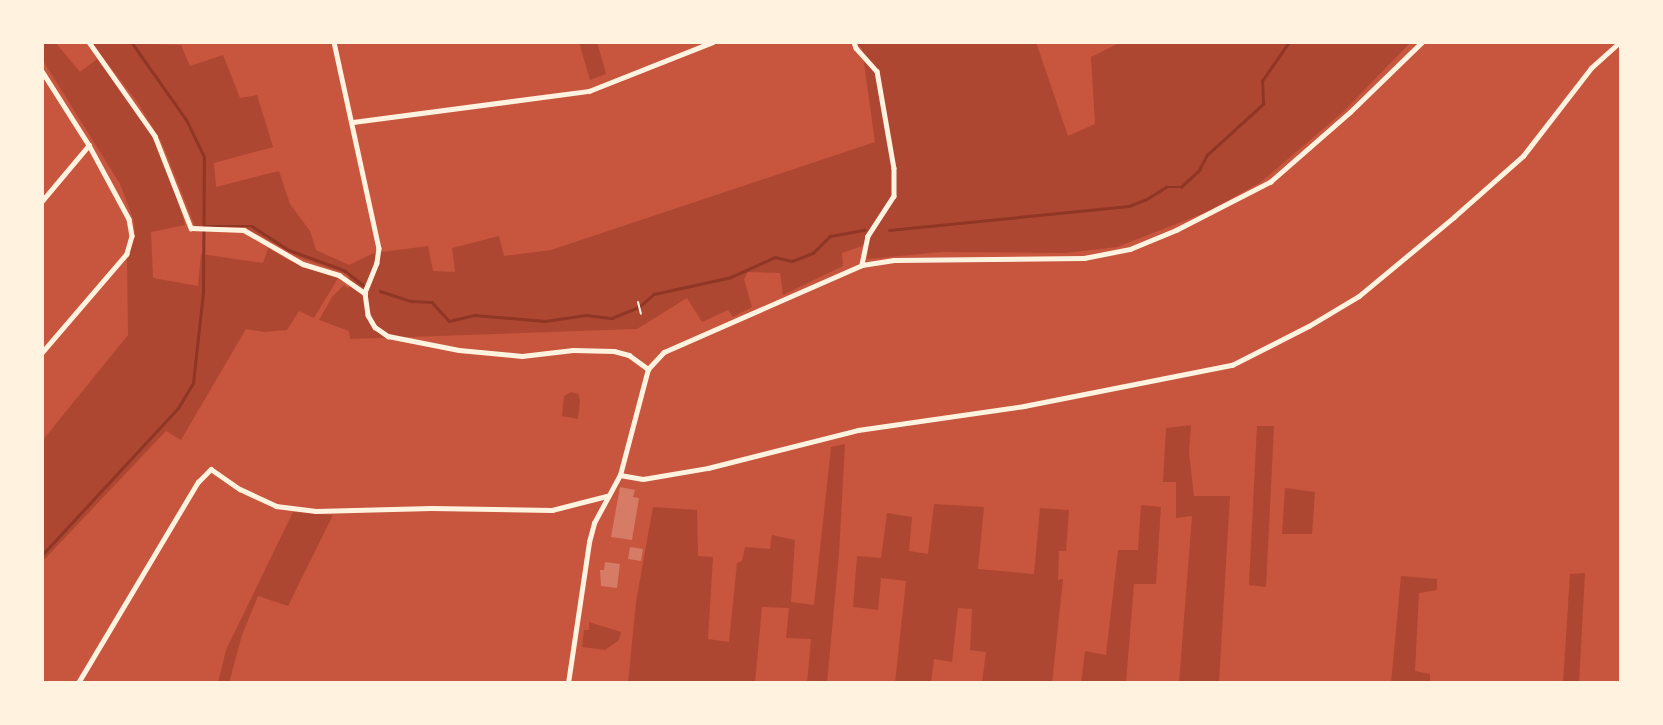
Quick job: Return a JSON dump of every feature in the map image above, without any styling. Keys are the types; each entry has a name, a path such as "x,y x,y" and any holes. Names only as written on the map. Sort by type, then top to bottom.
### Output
{"street":[{"path":"89,42 155,136 191,228 244,230 303,264 339,275 365,293"},
{"path":"334,42 354,122 379,248 377,263 365,293 368,315 375,327 388,336 459,349 522,356 573,350 614,351 629,355 648,369"},
{"path":"354,122 589,91 713,42"},
{"path":"854,42 856,48 877,71 894,168 894,196 868,236 862,265"},
{"path":"568,683 589,542 620,475 648,369 664,352 862,265 919,259 1084,258 1142,244 1223,208 1270,182 1422,42"},
{"path":"620,475 643,480 858,430 1024,406 1232,365 1309,326 1359,296 1523,156 1591,68 1620,42"},
{"path":"42,71 89,145 129,219 132,236 127,254 42,353"},
{"path":"42,201 89,145"},
{"path":"78,683 198,482 211,469 240,489 276,506 316,511 431,508 552,510 608,496"}],"path":[{"path":"638,302 641,314"}],"shaded area":[{"path":"42,42 55,42 80,72 97,59 133,105 155,142 176,192 185,225 151,232 153,278 198,286 201,254 263,263 268,248 290,261 338,278 314,318 299,311 287,330 264,332 246,329 181,440 166,431 42,562 42,441 128,335 127,259 135,236 134,221 120,184 42,59"},
{"path":"91,42 181,45 190,66 223,55 240,98 257,95 273,147 214,163 216,187 279,171 290,204 310,231 316,250 349,265 374,253 428,246 433,271 455,272 452,248 499,236 504,256 551,250 875,142 862,49 856,42 1036,42 1068,136 1095,124 1091,57 1121,42 1411,42 1343,112 1261,182 1207,212 1117,247 1065,253 942,252 867,259 868,244 842,253 843,266 783,295 780,273 748,272 744,279 752,307 733,317 728,310 702,322 687,298 637,329 350,339 349,331 319,320 332,297 344,285 349,289 349,275 298,257 243,226 195,226 162,143 138,103"},
{"path":"579,42 597,42 606,74 590,80"},
{"path":"571,392 578,394 580,400 578,419 562,416 564,396"},
{"path":"1191,425 1189,452 1194,496 1230,496 1219,683 1179,683 1192,516 1176,518 1176,482 1163,482 1166,428"},
{"path":"1257,426 1274,426 1266,587 1249,585"},
{"path":"845,444 839,554 827,683 807,683 811,639 786,638 789,608 762,607 755,683 628,683 636,602 653,507 697,510 698,556 713,557 708,639 729,642 737,563 742,561 745,547 770,549 772,535 795,540 791,602 814,605 831,447"},
{"path":"1285,488 1315,492 1312,534 1282,534"},
{"path":"934,504 984,507 978,569 1034,574 1040,508 1069,510 1066,551 1059,551 1058,580 1063,579 1052,683 982,683 986,652 970,650 972,609 958,608 952,662 934,659 931,683 895,683 906,581 881,578 878,610 853,607 857,556 881,558 887,513 912,517 909,551 928,554"},
{"path":"1141,505 1161,507 1156,584 1134,584 1126,683 1081,683 1085,651 1106,655 1118,550 1138,550"},
{"path":"293,512 333,515 288,606 258,596 242,635 229,683 218,683 226,650"},
{"path":"1585,573 1579,683 1563,683 1570,574"},
{"path":"1401,576 1437,579 1437,590 1419,593 1415,671 1430,674 1430,683 1391,683"},
{"path":"589,622 621,632 619,640 605,650 582,647 584,630 589,630"}],"building":[{"path":"620,487 635,490 633,497 639,498 632,540 611,537"},
{"path":"630,547 643,549 641,561 628,559"},
{"path":"605,562 620,564 617,588 601,586 600,570 604,570"}],"waterway":[{"path":"42,555 178,408 193,383 203,292 204,157 186,120 131,42"},
{"path":"889,230 1129,206 1166,187 1181,187 1199,170 1207,155 1263,104 1262,81 1289,42"},
{"path":"204,226 252,226 289,250 344,270 363,285"},
{"path":"380,291 411,301 432,302 449,321 475,315 545,321 586,315 612,318 639,307 654,294 731,277 775,257 792,261 813,253 830,236 864,230"}]}
